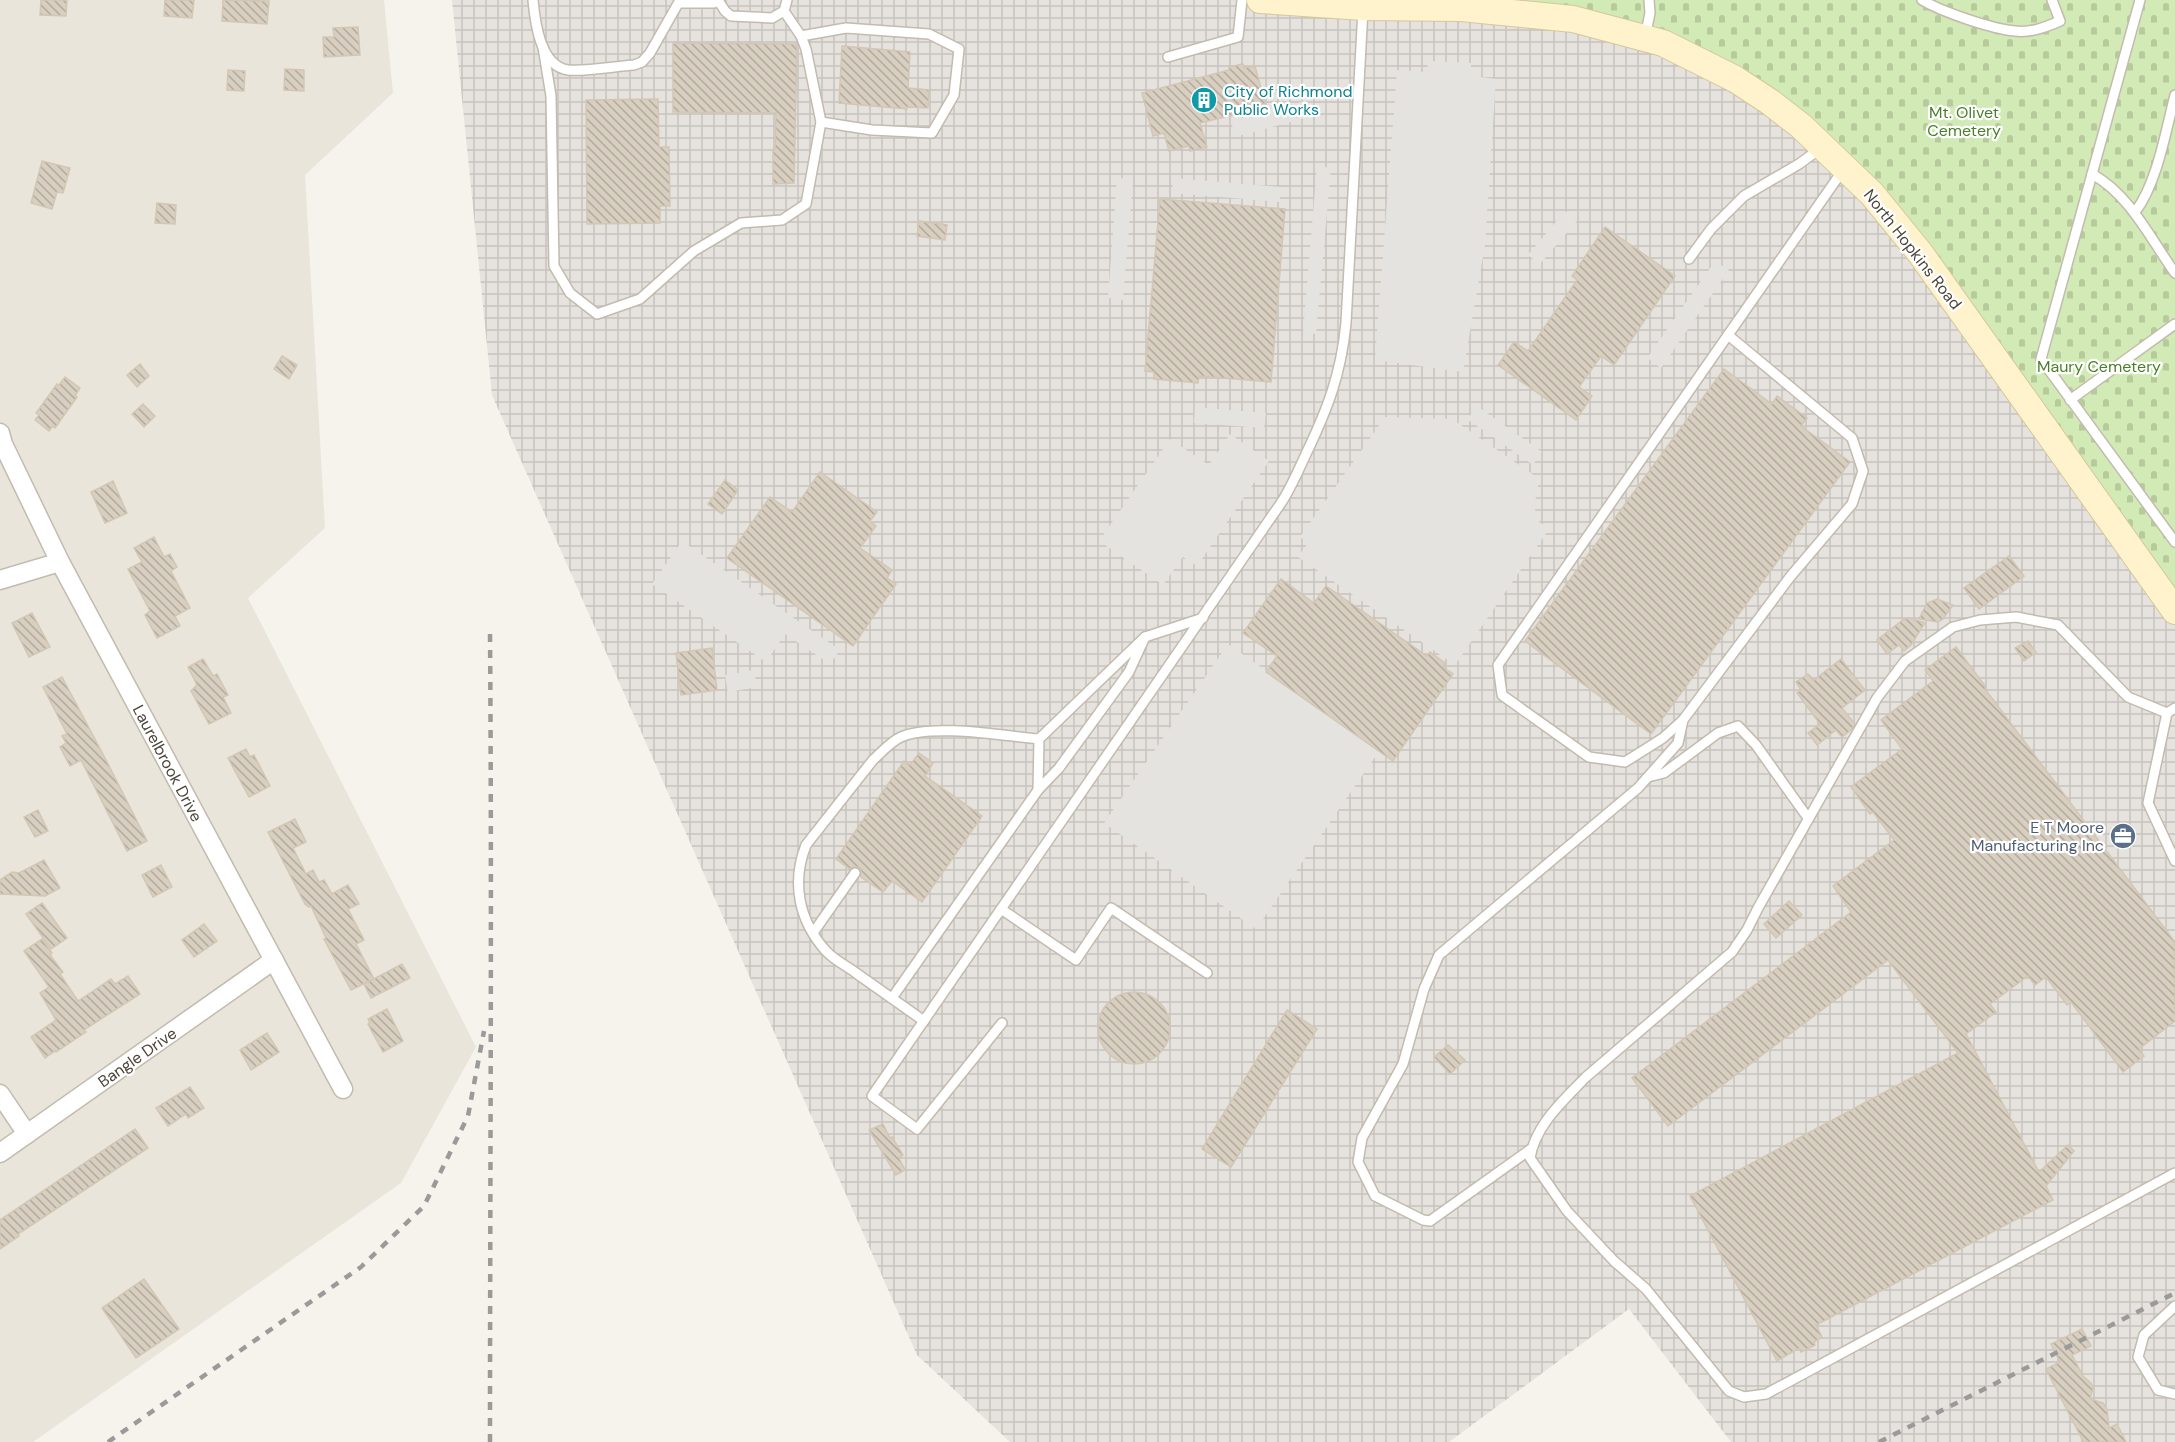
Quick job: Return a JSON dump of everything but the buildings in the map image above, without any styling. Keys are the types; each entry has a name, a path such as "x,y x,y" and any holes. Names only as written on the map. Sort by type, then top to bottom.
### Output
{"main road":[{"name":"North Hopkins Road","path":"1260,0 1364,7 1461,8 1573,19 1663,43 1735,79 1770,102 1801,126 1872,194 1920,253 2175,611"}],"street":[{"name":"Laurelbrook Drive","path":"0,433 3,444 60,562 343,1089"},
{"path":"0,580 60,562"},
{"name":"Bangle Drive","path":"0,1152 274,960"},
{"path":"0,1094 27,1134"}],"lane":[{"path":"533,0 536,29 543,47 551,96 554,266 570,293 597,314 640,299 694,251 741,223 782,220 806,204 821,122 806,49 801,36 784,11"},
{"path":"543,47 555,64 568,70 634,64 642,62 650,52 680,1 714,3 718,0 731,16 772,18 784,11 787,0"},
{"path":"1167,57 1238,37 1242,0"},
{"path":"1645,37 1650,13 1649,0"},
{"path":"1922,0 1953,14 2014,31 2033,31 2061,21 2052,0"},
{"path":"2140,0 2041,359 2175,543"},
{"path":"1002,1023 917,1129 872,1096 1289,490 1324,417 1343,356 1364,7"},
{"path":"801,36 846,28 929,34 959,49 954,96 932,133 872,130 821,122"},
{"path":"2135,212 2145,199 2175,95"},
{"path":"2163,142 2175,143"},
{"path":"1689,260 1711,229 1744,196 1798,164 1822,146"},
{"path":"1728,335 1852,438 1863,471 1852,504 1790,577 1683,720 1663,738 1625,762 1589,757 1502,695 1498,665 1728,335 1845,168"},
{"path":"2092,174 2105,181 2135,212 2175,273"},
{"path":"2070,400 2175,324"},
{"path":"2175,861 2148,803 2171,710 2128,697 2058,625 2016,617 1980,620 1953,627 1905,661 1877,698 1747,930 1732,952 1579,1084 1539,1130 1530,1158 1567,1211 1614,1261 1646,1289 1729,1391 1744,1397 1766,1394 2175,1173"},
{"path":"1038,790 1039,739 1145,637 1203,618"},
{"path":"892,998 1038,790 1059,768 1129,672 1145,637"},
{"path":"1532,1149 1431,1221 1423,1220 1375,1196 1358,1162 1362,1138 1403,1064 1424,989 1439,955 1638,788 1678,743 1683,720"},
{"path":"1648,777 1664,773 1718,733 1738,726 1756,745 1808,818"},
{"path":"924,1021 827,952 813,933 800,904 798,882 803,852 806,845 873,760 885,748 909,734 934,730 1039,739"},
{"path":"813,933 855,873"},
{"path":"1001,909 1076,960 1112,908 1208,974"},
{"path":"2175,1306 2144,1335 2138,1358 2158,1390 2175,1394"}],"shaded area":[{"path":"0,0 384,0 393,93 305,175 325,528 248,598 476,1047 401,1183 33,1442 0,1442"},
{"path":"452,0 1322,0 1483,13 1655,43 1735,87 1874,203 2175,595 2175,1442 1731,1442 1629,1309 1449,1442 1010,1442 917,1355 492,395"},
{"path":"1428,61 1471,63 1471,76 1496,79 1485,245 1463,372 1375,360 1397,70 1427,72"},
{"path":"1305,101 1309,117 1235,137 1231,121"},
{"path":"1317,166 1331,168 1316,334 1303,333"},
{"path":"1117,178 1133,179 1123,300 1108,298"},
{"path":"1173,178 1281,187 1280,202 1172,193"},
{"path":"1565,211 1577,221 1540,264 1528,255"},
{"path":"1715,261 1729,270 1661,368 1647,358"},
{"path":"1477,406 1542,452 1533,465 1467,419"},
{"path":"1195,407 1266,413 1264,428 1194,423"},
{"path":"1385,417 1452,419 1541,480 1536,490 1535,519 1549,529 1455,665 1298,557 1308,543 1300,537"},
{"path":"1230,434 1269,461 1197,566 1183,557 1163,585 1099,541 1170,439 1209,465"},
{"path":"682,541 840,650 830,664 785,634 766,662 652,584"},
{"path":"1228,644 1380,750 1256,929 1104,823"},
{"path":"754,670 757,687 728,692 725,675"}],"green space":[{"name":"Mt. Olivet Cemetery","path":"1322,0 2175,0 2175,595 2016,382 1809,139 1655,43 1568,24"}],"railway":[{"path":"490,632 490,1442"},
{"path":"108,1442 361,1267 424,1206 468,1116 484,1031"},
{"path":"1879,1442 2175,1293"}],"place":[{"name":"City of Richmond Public Works","path":"1204,100"},
{"name":"E T Moore Manufacturing Inc","path":"2123,836"}],"park label":[{"name":"Maury Cemetery","path":"2099,366"}]}
